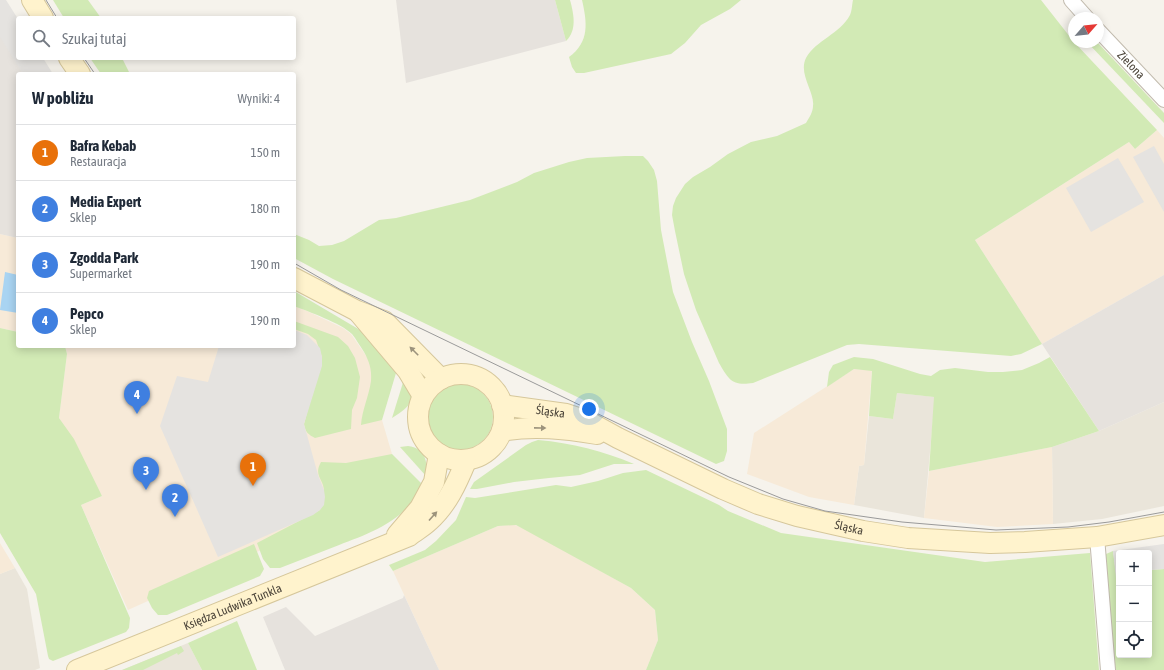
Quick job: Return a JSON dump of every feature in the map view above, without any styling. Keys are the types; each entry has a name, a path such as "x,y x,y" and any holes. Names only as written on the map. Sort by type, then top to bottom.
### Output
{"street":[{"path":"32,0 43,16"},
{"path":"1070,0 1081,12"},
{"name":"Zielona","path":"1104,36 1164,100"},
{"path":"70,60 79,72"},
{"path":"296,279 357,311 384,321 441,379"},
{"path":"357,311 408,371 423,396"},
{"path":"466,374 489,384 497,394 502,405 504,418 502,431 498,440 483,454 466,461 456,460 439,454 430,448 423,439 419,428 419,406 423,396 431,386 441,379 453,375 466,374"},
{"name":"Śląska","path":"502,405 566,414 587,421 618,438 723,489 758,504 797,516 863,531 908,538 990,543 1039,542 1097,537 1164,525"},
{"name":"Śląska","path":"502,431 520,427 555,428 618,438"},
{"name":"Księdza Ludwika Tunkla","path":"389,544 420,508 434,482 439,454"},
{"name":"Księdza Ludwika Tunkla","path":"77,670 409,536 429,521 446,502 466,461"},
{"path":"1097,537 1108,670"}],"shaded area":[{"path":"0,0 4,0 16,50 16,60 22,60 47,72 16,72 16,238 0,234"},
{"path":"0,0 6,0 16,16 16,60 44,60 52,72 22,72 0,37"},
{"path":"396,0 555,0 566,41 406,83"},
{"path":"1157,130 1164,138 1164,275 1042,344 975,240 1129,142 1135,149"},
{"path":"1154,146 1164,164 1164,212 1133,157"},
{"path":"1118,158 1144,202 1091,232 1066,188"},
{"path":"0,234 16,238 16,332 0,328"},
{"path":"1164,275 1164,402 1099,431 1042,344"},
{"path":"296,307 343,328 351,334 369,360 371,365 376,416 382,420 392,454 373,468 372,500 128,610 81,505 102,496 59,418 67,354 66,348 296,348"},
{"path":"296,331 307,335 320,348 322,366 304,424 318,475 324,490 324,505 313,515 218,557 160,426 177,376 208,382 218,348 296,348"},
{"path":"854,369 872,370 864,465 859,466 854,505 809,497 747,474 754,433"},
{"path":"897,393 935,397 924,518 854,505 859,466 864,465 869,416 893,419"},
{"path":"1164,402 1164,506 1102,519 1053,524 1052,447 1099,431"},
{"path":"1052,447 1053,524 997,527 924,518 929,471"},
{"path":"515,525 525,529 631,588 655,610 658,640 646,670 439,670 393,571 498,526"},
{"path":"0,543 15,568 0,574"},
{"path":"1164,544 1164,569 1152,570 1152,550 1120,550"},
{"path":"1113,551 1116,551 1116,578"},
{"path":"15,568 27,589 40,668 35,670 0,670 0,574"},
{"path":"404,595 439,670 285,670 263,617 286,607 315,636 403,598"},
{"path":"188,643 202,670 122,670"}],"green space":[{"path":"53,0 88,0 100,16 63,16"},
{"path":"555,0 570,0 573,11 574,22 572,32 566,41"},
{"path":"582,0 741,0 730,9 701,25 685,43 671,54 584,73 576,73 572,67 569,57 581,45 584,38 586,24"},
{"path":"853,0 1041,0 1068,34 1068,48 1080,48 1157,130 1135,149 1129,142 975,240 1042,344 1021,354 1011,356 859,344 847,345 753,383 740,384 729,378 719,363 696,310 684,274 672,215 673,206 685,184 728,154 751,142 777,136 806,123 812,113 813,101 805,77 804,64 806,58 816,46 846,22 851,13"},
{"path":"1093,48 1103,48 1164,113 1164,123"},
{"path":"91,60 123,60 129,72 100,72"},
{"path":"643,156 654,170 657,181 661,230 673,292 727,429 727,451 724,461 716,464 333,279 296,259 296,235 319,246 332,245 344,241 379,220 396,218 470,200 517,182 534,173 587,158"},
{"path":"296,292 360,330 396,373 382,420 361,425 371,381 370,365 364,352 352,334 324,318 296,307"},
{"path":"296,322 338,337 348,346 355,358 360,377 357,398 352,410 351,429 315,438 306,431 304,424 322,357 316,340 308,334 296,330"},
{"path":"0,328 16,332 16,348 66,348 67,354 59,418 74,439 102,496 81,505 130,618 129,628 126,632 53,661 49,659 36,594 0,533"},
{"path":"854,357 873,359 931,376 940,370 955,368 988,372 1022,370 1050,357 1099,431 1052,447 929,471 934,397 897,393 893,419 869,416 872,371 854,369 827,387 829,372 833,365"},
{"path":"405,376 411,396 410,401 405,409 392,418"},
{"path":"460,384 472,387 483,394 490,405 493,417 490,429 483,440 472,447 460,450 448,447 437,440 430,429 427,417 430,405 437,394 448,387"},
{"path":"538,440 587,448 634,464 614,464 580,475 514,482 470,489 474,482 526,445"},
{"path":"400,447 414,447 422,452 426,460 426,476"},
{"path":"392,454 421,483 415,496 397,517 360,537 280,568 270,568 263,559 257,543 320,510 324,496 324,487 318,474 321,462 346,463"},
{"path":"646,470 719,505 728,511 781,533 985,562 1090,553 1099,670 646,670 658,640 655,610 631,588 516,525 498,526 393,571 389,565 425,550 436,541 456,520 466,497 475,498 556,485 571,487 598,481 623,473"},
{"path":"254,544 264,569 260,576 167,615 158,615 152,608 147,598 149,591"},
{"path":"1113,551 1116,574 1116,658 1152,658 1152,570 1164,569 1164,670 1114,670 1106,554"},
{"path":"237,621 257,670 202,670 188,643"},
{"path":"181,646 184,651 178,655 177,653 143,670 122,670"}],"water":[{"path":"5,272 16,275 16,313 0,310"}],"tram line":[{"path":"46,0 56,16"},
{"path":"85,60 94,72"},
{"path":"296,264 341,290 729,477 783,499 825,511 902,522 996,530 1068,527 1109,522 1164,512"}],"place":[{"name":"Pepco","path":"137,414"},
{"name":"Bafra Kebab","path":"253,486"},
{"name":"Zgodda Park","path":"146,490"},
{"name":"Media Expert","path":"175,517"}]}
